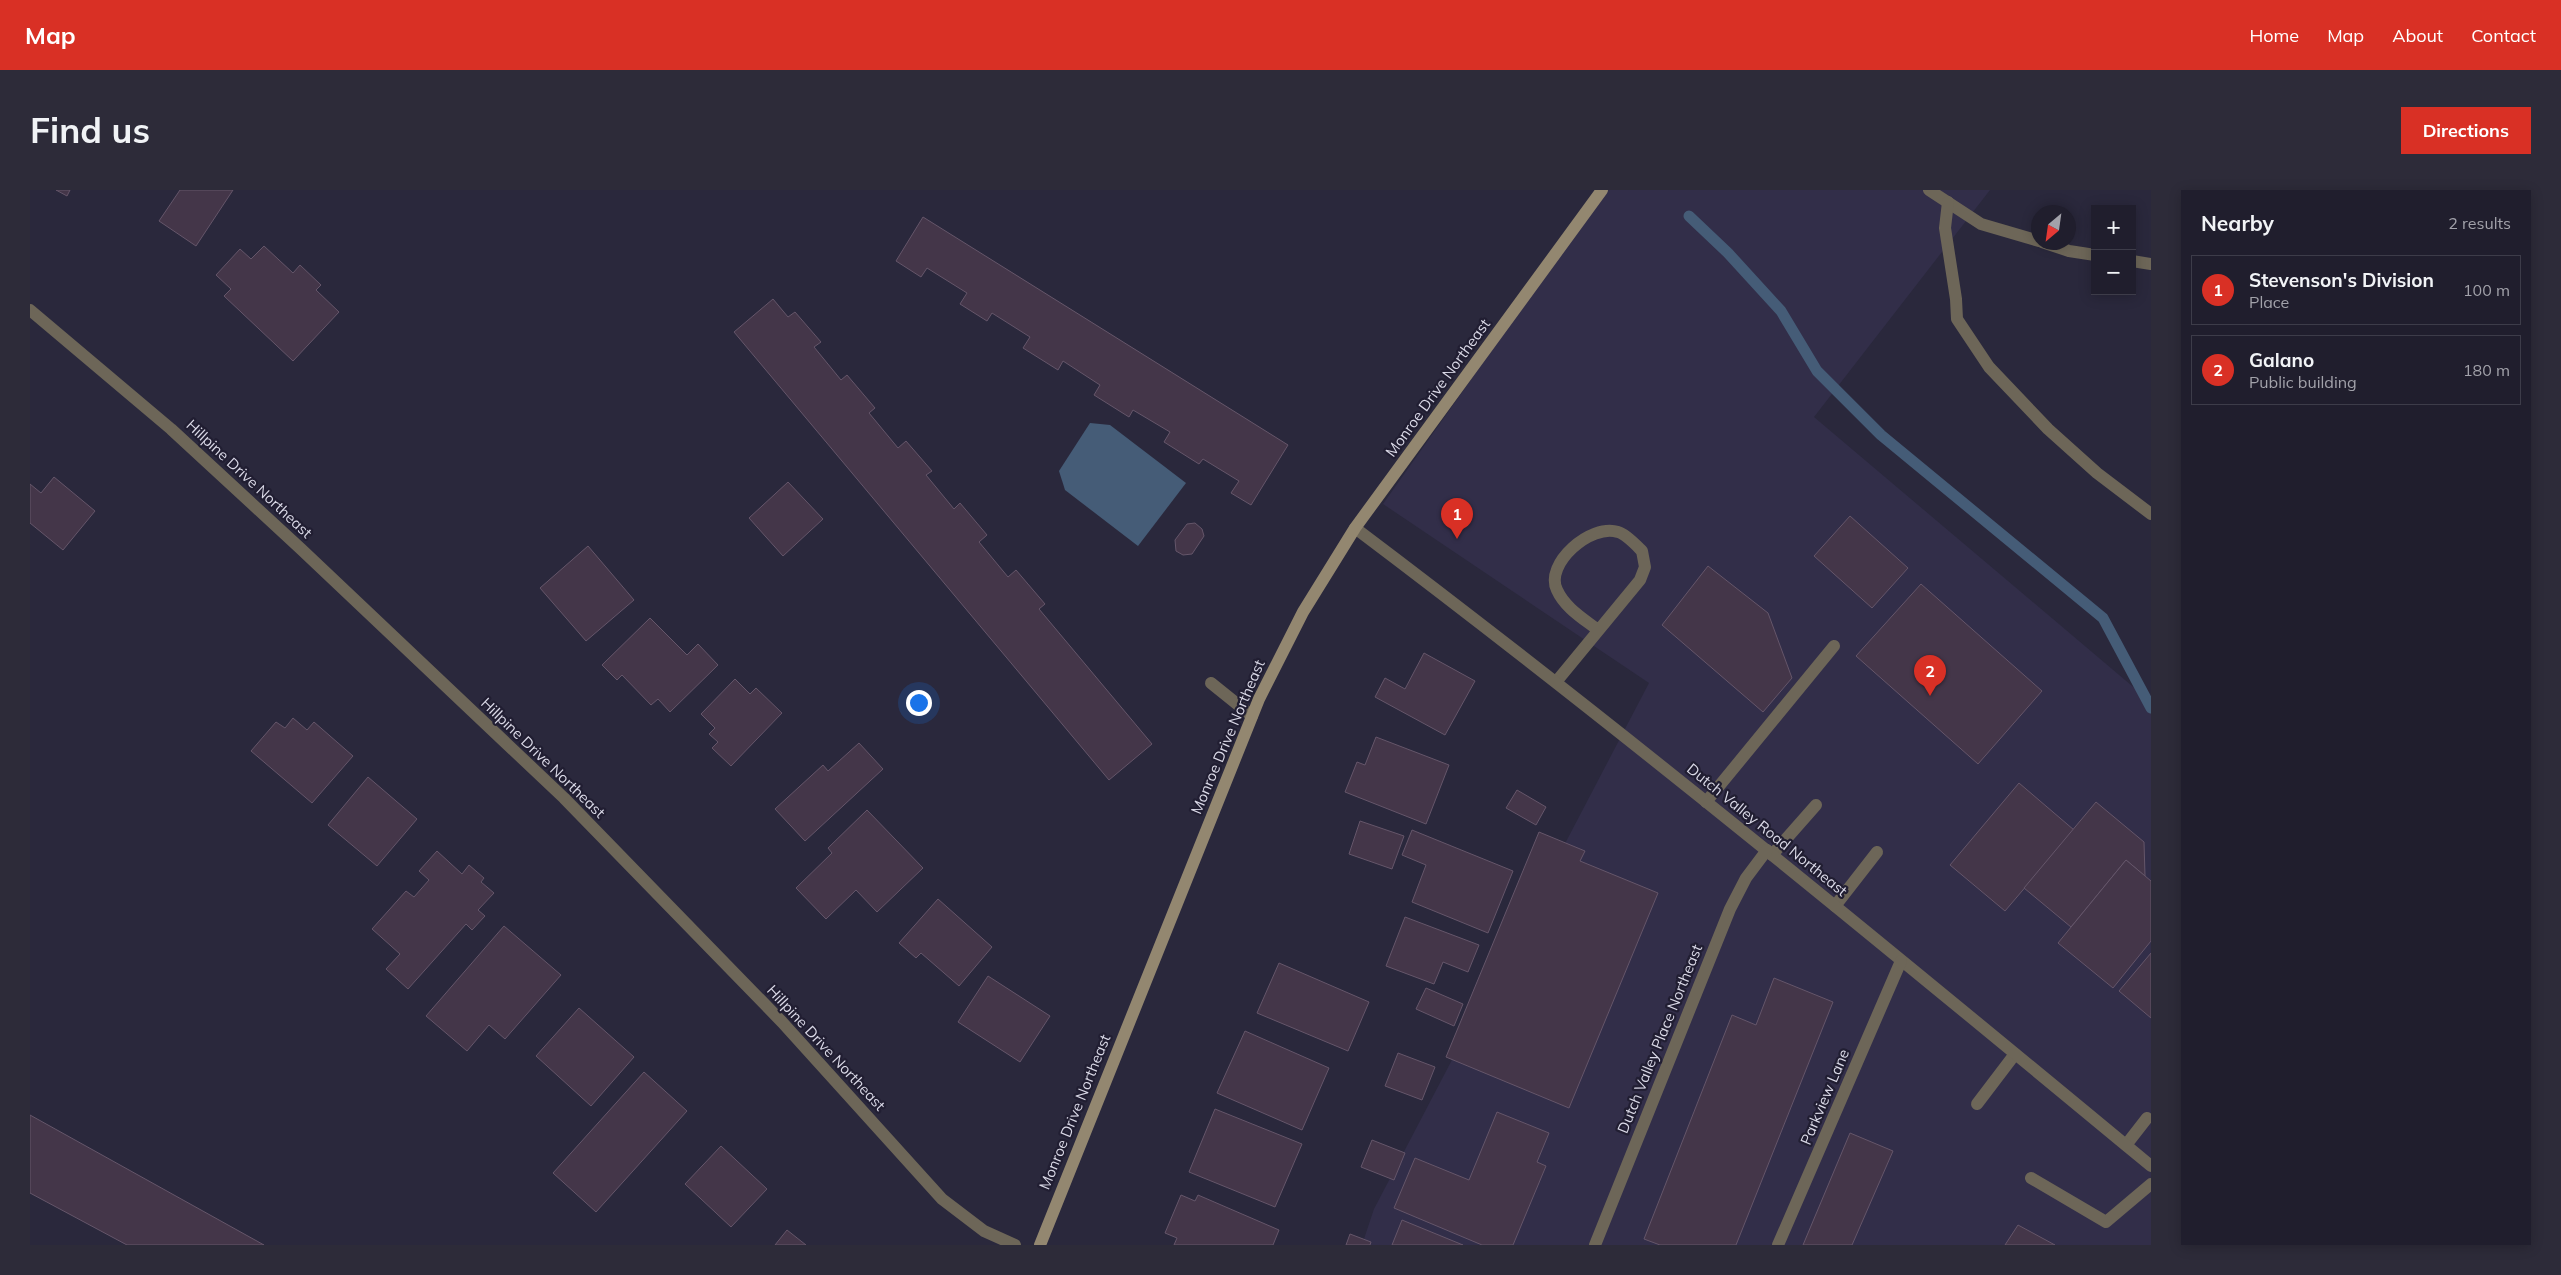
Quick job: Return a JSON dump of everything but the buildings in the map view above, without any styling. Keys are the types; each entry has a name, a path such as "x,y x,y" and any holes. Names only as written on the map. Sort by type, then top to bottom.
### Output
{"main road":[{"name":"Monroe Drive Northeast","path":"1040,1245 1252,716 1303,612 1355,528 1602,190"}],"street":[{"path":"1929,190 1981,224 2031,239"},
{"path":"1948,202 1945,228 1956,299 1956,320 1989,367 2048,430 2097,473 2151,514"},
{"path":"2066,250 2091,254"},
{"path":"2136,262 2151,264"},
{"name":"Hillpine Drive Northeast","path":"30,310 178,436 301,549 564,798 782,1022 942,1199 984,1231 1014,1245"},
{"name":"Dutch Valley Road Northeast","path":"1355,528 1556,682 1769,852 2151,1166"},
{"path":"1556,682 1640,580 1645,567 1642,551 1619,532 1598,530 1581,539 1557,568 1556,589 1571,608 1598,630"},
{"path":"1706,802 1834,646"},
{"path":"1211,683 1252,716"},
{"name":"Dutch Valley Place Northeast","path":"1595,1245 1730,909 1746,878 1816,805"},
{"path":"1835,906 1877,852"},
{"name":"Parkview Lane","path":"1778,1245 1901,961"},
{"path":"1978,1104 2015,1054"},
{"path":"2126,1145 2147,1118"},
{"path":"2031,1178 2106,1222 2151,1184"}],"shaded area":[{"path":"1605,190 1990,190 1814,417 2151,702 2151,1245 1362,1245 1374,1209 1649,683 1383,504"}],"water":[{"path":"1090,423 1110,425 1186,483 1138,546 1065,490 1059,471"}],"waterway":[{"path":"1689,216 1728,253 1781,311 1817,371 1881,435 2103,618 2151,708"}],"place":[{"name":"Stevenson's Division","path":"1457,539"},
{"name":"Galano","path":"1930,696"}]}
